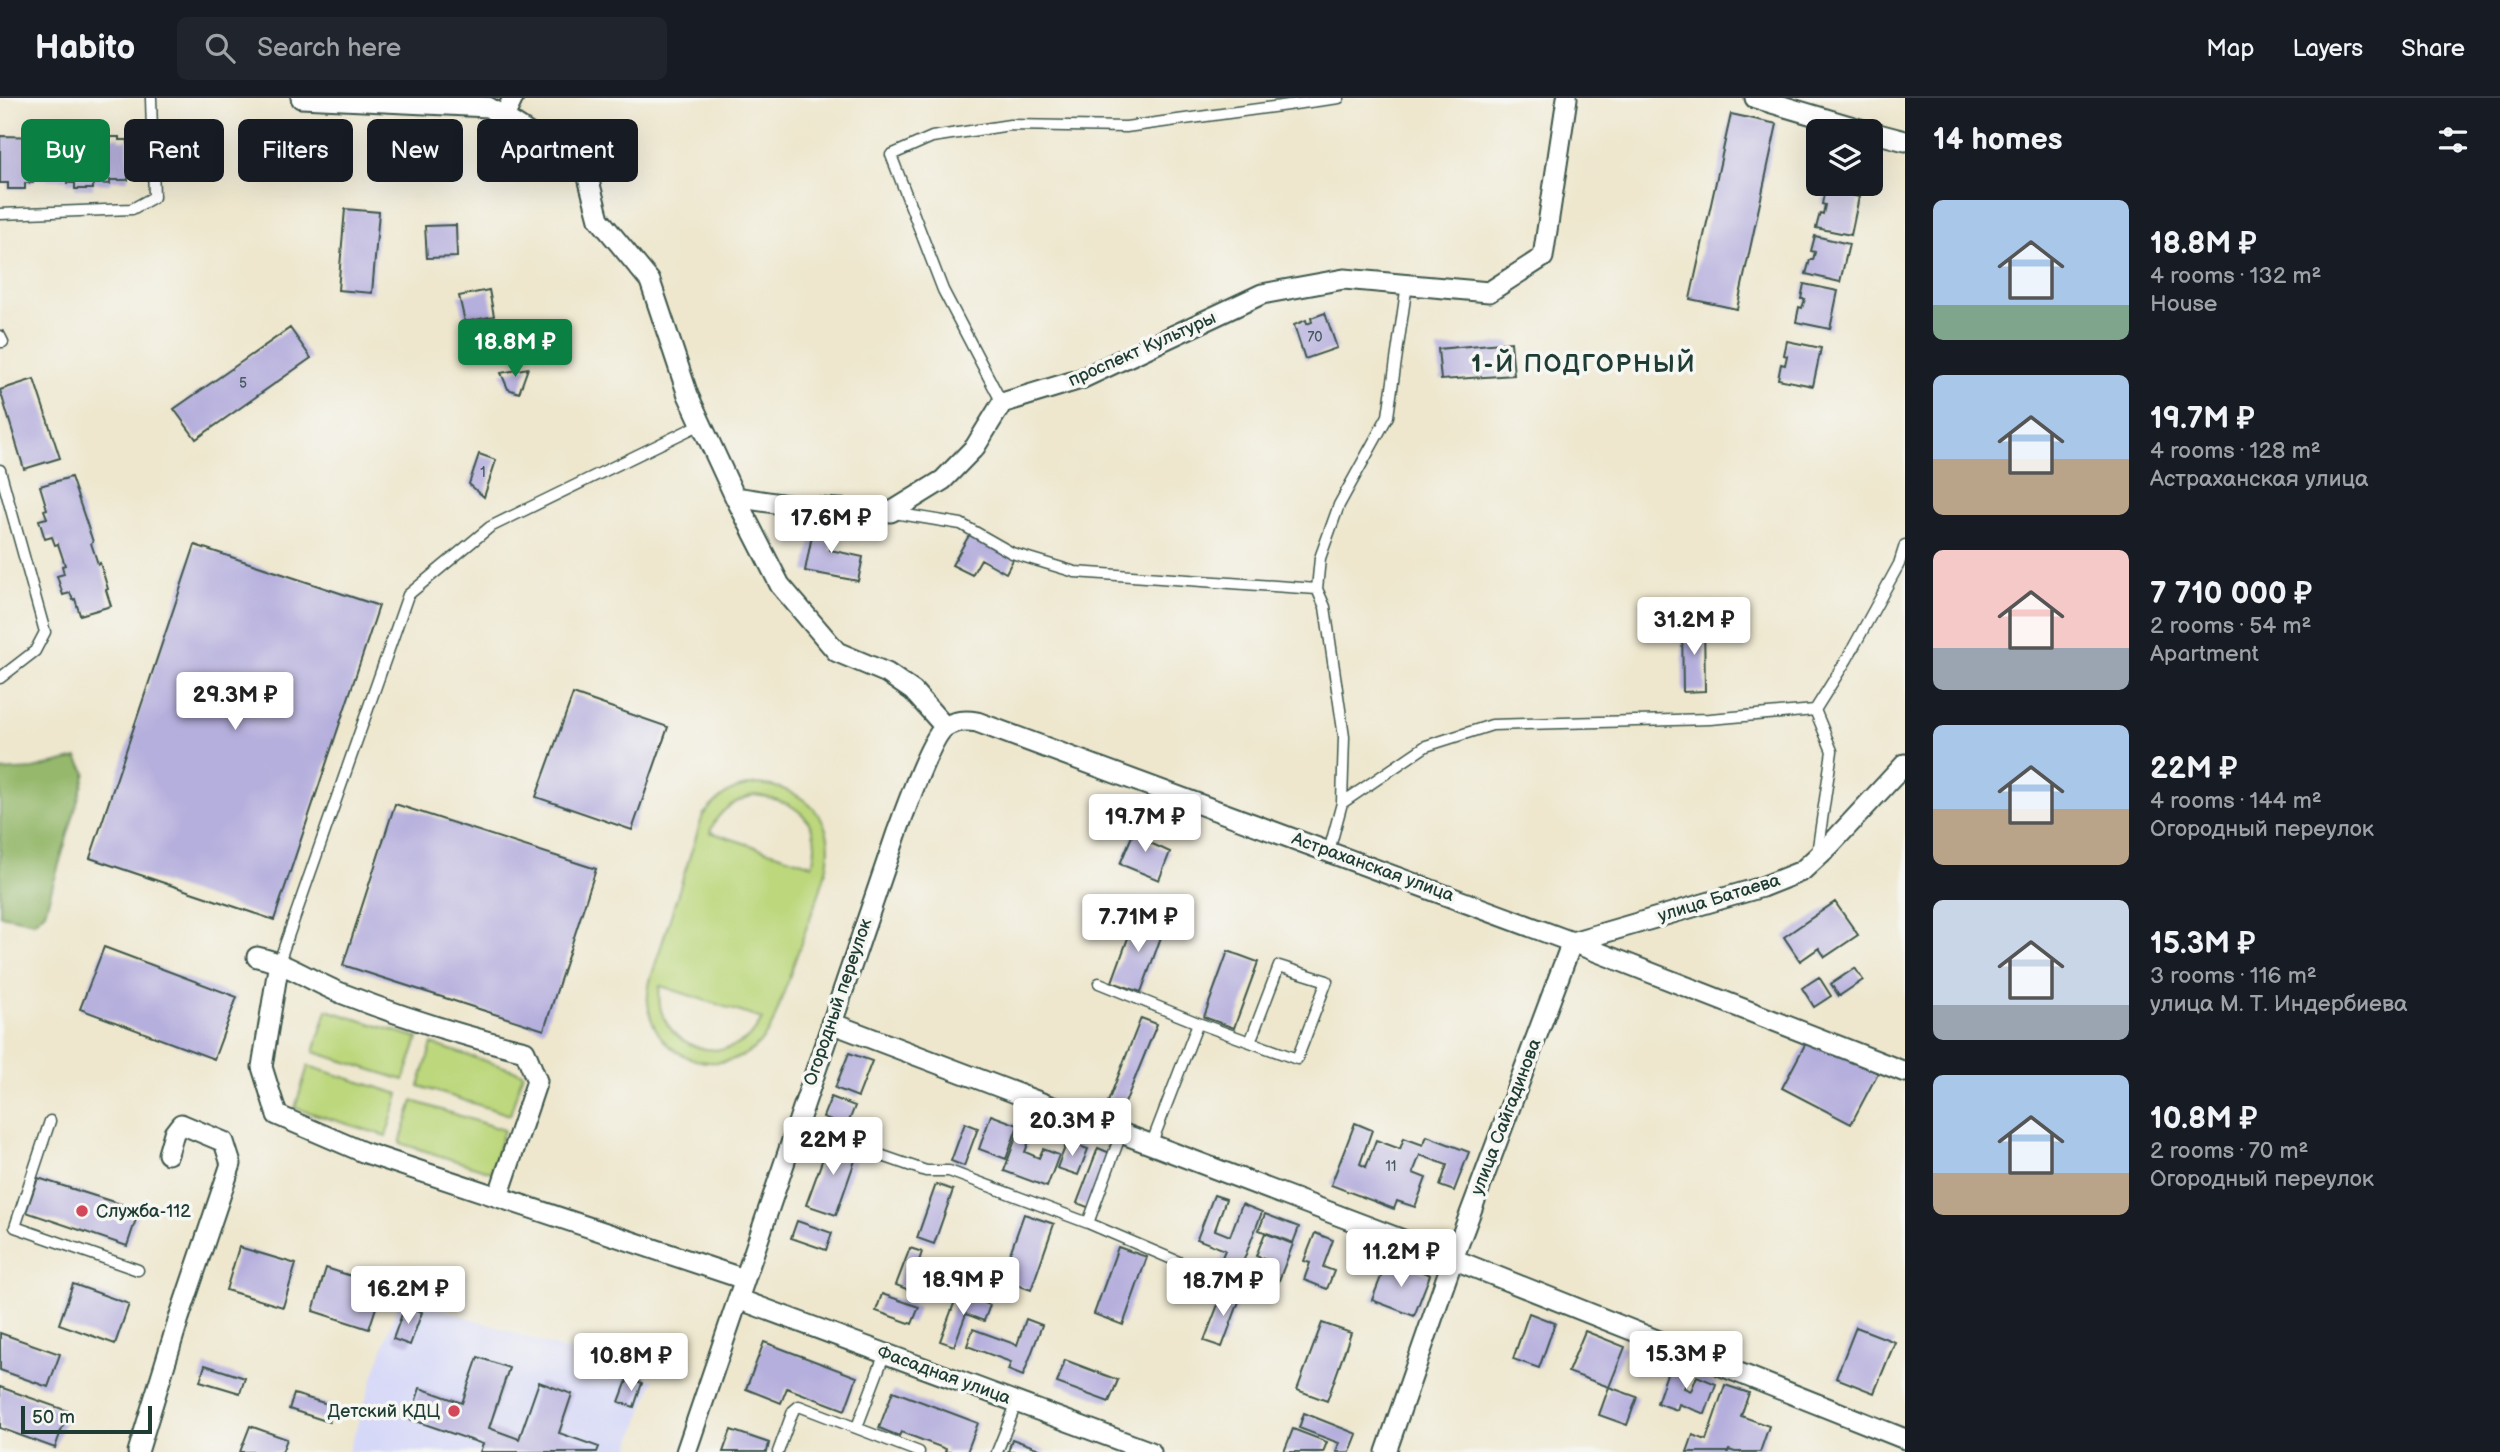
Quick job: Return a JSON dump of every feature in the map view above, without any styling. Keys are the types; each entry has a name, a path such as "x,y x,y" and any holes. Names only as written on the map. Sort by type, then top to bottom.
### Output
{"street":[{"path":"301,98 505,108 586,170 599,219 650,281 687,393 780,585 837,652 887,673 913,691 945,727"},
{"path":"505,108 513,98"},
{"name":"проспект Культуры","path":"1002,402 1081,379 1262,294 1344,279 1489,292 1543,257 1567,98"},
{"path":"1755,98 1825,119"},
{"path":"1883,136 1905,141"},
{"path":"736,497 801,508 891,512 943,480 975,447 1002,402"},
{"name":"Астраханская улица","path":"945,727 965,720 977,722 1573,942 1905,1072"},
{"name":"Огородный переулок","path":"686,1452 897,831 937,734 945,727"},
{"name":"улица Батаева","path":"1573,942 1762,887 1802,872 1905,764"},
{"name":"улица Сайгадинова","path":"1386,1452 1453,1259 1573,942"},
{"path":"257,957 279,962 343,994 451,1033 526,1051 537,1081 498,1198"},
{"path":"279,962 262,1067 277,1115 363,1152 744,1279"},
{"path":"831,1024 1453,1259 1905,1441 1901,1452"},
{"path":"138,1452 179,1318 231,1164 224,1142 181,1124 174,1133 168,1154"},
{"name":"Фасадная улица","path":"738,1298 1150,1452"}],"lane":[{"path":"0,214 132,209 154,197 151,98"},
{"path":"1002,402 943,290 891,155 932,137 1010,125 1126,127 1339,98"},
{"path":"1329,851 1342,803 1344,737 1325,607 1317,589 1320,558 1339,505 1388,416 1407,284"},
{"path":"0,336 0,342"},
{"path":"279,962 408,594 490,527 701,424"},
{"path":"0,470 45,632 35,651 0,678"},
{"path":"891,512 961,524 1012,553 1074,572 1317,589"},
{"path":"1815,710 1847,659 1899,564 1905,545"},
{"path":"1342,803 1426,746 1492,725 1710,719 1815,710"},
{"path":"1815,710 1832,751 1816,858"},
{"path":"1099,983 1198,1023 1250,1042 1297,1059 1327,981 1279,966 1250,1042"},
{"path":"1151,1145 1198,1023"},
{"path":"50,1121 15,1227 138,1269"},
{"path":"796,1126 926,1171 949,1171 1088,1223 1249,1292"},
{"path":"1088,1223 1121,1134"},
{"path":"857,1427 885,1353"},
{"path":"997,1452 1017,1402"},
{"path":"778,1452 793,1411 799,1405 919,1452"}],"shaded area":[{"path":"401,1295 654,1380 628,1452 348,1452"}],"green space":[{"path":"77,758 86,773 45,912 34,922 0,915 0,771 33,769"},
{"path":"757,784 787,791 811,806 826,829 828,860 822,887 773,1023 764,1037 749,1052 728,1061 696,1060 669,1045 659,1033 651,1019 648,1002 650,981 703,815 727,794","holes":["754,795 782,802 803,815 814,836 812,865 710,832 717,818 727,808","661,986 762,1019 749,1036 733,1046 715,1050 697,1047 680,1038 668,1025 660,1007"]},
{"path":"327,1010 418,1038 404,1080 314,1052"},
{"path":"432,1044 523,1073 510,1115 419,1086"},
{"path":"308,1066 399,1094 386,1136 295,1108"},
{"path":"413,1101 504,1130 491,1172 400,1143"}],"building":[{"path":"1731,114 1777,124 1737,309 1690,299"},
{"path":"0,136 21,136 21,182 33,183 25,183 25,189 8,189 8,183 0,183"},
{"path":"111,137 124,140 124,180 110,180"},
{"path":"110,182 110,184 93,183 93,189 75,189 75,183 67,183"},
{"path":"1824,196 1859,197 1851,235 1816,228 1820,213 1823,214 1825,205 1822,204"},
{"path":"345,209 379,212 372,293 338,290"},
{"path":"456,225 457,257 427,258 425,226"},
{"path":"1815,236 1849,244 1840,282 1806,274 1815,252 1811,251"},
{"path":"1804,284 1838,291 1830,329 1796,322 1799,307 1802,308 1805,299 1801,299"},
{"path":"489,290 494,316 465,322 459,296"},
{"path":"1325,313 1337,348 1305,359 1294,325 1306,320 1307,324 1312,322 1311,318"},
{"path":"290,328 311,358 196,439 174,409"},
{"path":"1787,341 1821,348 1813,386 1778,379 1781,364 1785,365"},
{"path":"1511,342 1514,375 1441,380 1438,349"},
{"path":"528,368 519,393 508,389 501,373"},
{"path":"34,379 60,458 24,469 0,390"},
{"path":"479,454 496,460 484,497 469,484"},
{"path":"71,477 98,564 100,563 111,606 80,615 70,593 63,595 57,576 64,574 62,566 65,565 58,544 55,545 52,537 45,539 39,520 47,518 40,486"},
{"path":"815,520 839,524 836,540 832,539 830,550 863,557 858,581 805,571"},
{"path":"971,532 1015,556 1006,573 981,559 972,575 952,565"},
{"path":"195,545 379,606 274,920 90,858"},
{"path":"1704,622 1705,691 1683,692 1682,623"},
{"path":"573,694 668,727 632,830 536,797"},
{"path":"395,804 596,869 544,1030 343,965"},
{"path":"1137,824 1153,831 1148,842 1170,852 1159,880 1120,864"},
{"path":"1835,902 1858,935 1825,957 1819,948 1800,961 1784,937"},
{"path":"1136,916 1165,926 1141,992 1112,982"},
{"path":"104,947 237,997 214,1059 80,1009"},
{"path":"1228,951 1258,962 1234,1028 1204,1017"},
{"path":"1855,968 1863,980 1839,996 1831,984"},
{"path":"1819,977 1831,996 1814,1007 1802,988"},
{"path":"1141,1018 1157,1024 1123,1108 1108,1102"},
{"path":"1809,1037 1878,1073 1851,1124 1782,1088"},
{"path":"849,1053 872,1061 858,1097 835,1088"},
{"path":"831,1097 855,1106 847,1126 823,1117"},
{"path":"991,1115 1018,1125 1006,1159 979,1149"},
{"path":"1022,1121 1035,1126 1025,1152 1039,1158 1043,1149 1059,1155 1047,1187 1004,1171"},
{"path":"965,1123 978,1128 964,1166 951,1161"},
{"path":"1355,1123 1372,1130 1360,1164 1366,1167 1376,1140 1400,1149 1404,1138 1423,1145 1427,1136 1469,1152 1454,1191 1440,1186 1447,1165 1420,1155 1413,1173 1426,1178 1415,1207 1397,1201 1394,1209 1331,1185"},
{"path":"830,1139 859,1149 836,1215 806,1205"},
{"path":"1067,1142 1088,1149 1078,1175 1057,1168"},
{"path":"1098,1148 1110,1153 1090,1208 1077,1203"},
{"name":"Служба-112","path":"38,1178 139,1210 127,1246 26,1212"},
{"path":"936,1184 953,1190 934,1244 917,1238"},
{"path":"1214,1195 1226,1199 1215,1230 1230,1236 1242,1204 1262,1212 1238,1275 1218,1267 1225,1250 1197,1239"},
{"path":"1024,1214 1054,1224 1031,1290 1001,1279"},
{"path":"1265,1214 1299,1227 1293,1243 1259,1230"},
{"path":"797,1221 832,1233 826,1250 791,1238"},
{"path":"1265,1233 1293,1244 1276,1288 1266,1284 1274,1263 1256,1256"},
{"path":"1315,1233 1333,1240 1323,1267 1334,1271 1327,1289 1304,1280 1310,1263 1304,1261"},
{"path":"239,1247 296,1264 283,1307 226,1290"},
{"path":"1118,1247 1147,1257 1123,1325 1094,1314"},
{"path":"910,1248 922,1252 909,1290 896,1285"},
{"path":"1386,1264 1404,1271 1406,1265 1430,1275 1414,1316 1372,1300"},
{"path":"326,1268 383,1286 369,1329 313,1311"},
{"path":"73,1284 129,1304 115,1344 59,1324"},
{"path":"1224,1289 1241,1296 1222,1347 1204,1341"},
{"path":"958,1293 990,1305 984,1321 966,1314 954,1346 940,1341"},
{"path":"882,1294 919,1307 912,1324 876,1311"},
{"path":"405,1306 422,1312 410,1345 393,1339"},
{"path":"1529,1313 1555,1323 1539,1368 1513,1359"},
{"path":"1026,1319 1042,1325 1023,1376 1008,1370 1011,1362 967,1346 973,1329 1017,1345"},
{"path":"1322,1323 1351,1333 1327,1401 1297,1390"},
{"path":"1856,1327 1895,1342 1874,1393 1836,1378"},
{"path":"1585,1331 1625,1347 1609,1387 1568,1372"},
{"path":"0,1333 60,1354 48,1387 0,1370"},
{"path":"764,1342 857,1377 845,1410 787,1388 781,1403 746,1389"},
{"name":"Детский КДЦ","path":"478,1357 509,1368 489,1428 519,1439 539,1382 572,1394 559,1433 599,1447 597,1452 480,1452 483,1444 410,1419 420,1388 462,1403"},
{"path":"1065,1360 1118,1380 1109,1402 1057,1383"},
{"path":"205,1365 245,1378 240,1393 200,1381"},
{"path":"1670,1365 1690,1372 1684,1388 1691,1391 1697,1376 1716,1384 1705,1414 1679,1404 1677,1410 1657,1403"},
{"path":"628,1378 642,1383 634,1407 619,1402"},
{"path":"1725,1385 1749,1393 1741,1416 1769,1426 1760,1452 1687,1452 1693,1435 1706,1440"},
{"path":"0,1387 68,1411 55,1448 0,1428"},
{"path":"1609,1387 1637,1397 1627,1425 1599,1415"},
{"path":"893,1391 978,1423 967,1452 945,1452 946,1449 901,1432 899,1436 879,1428"},
{"path":"294,1394 334,1406 329,1422 289,1409"},
{"path":"1304,1413 1357,1434 1350,1452 1336,1452 1339,1443 1299,1428"},
{"path":"250,1426 287,1439 282,1452 240,1452"},
{"path":"1293,1429 1327,1442 1323,1452 1284,1452"},
{"path":"731,1430 769,1443 767,1452 723,1452"},
{"path":"1012,1439 1048,1452 1008,1452"}],"place":[{"name":"Служба-112","path":"82,1211"},
{"name":"Детский КДЦ","path":"454,1411"}],"district":[{"name":"1-Й ПОДГОРНЫЙ","path":"1584,364"}]}
